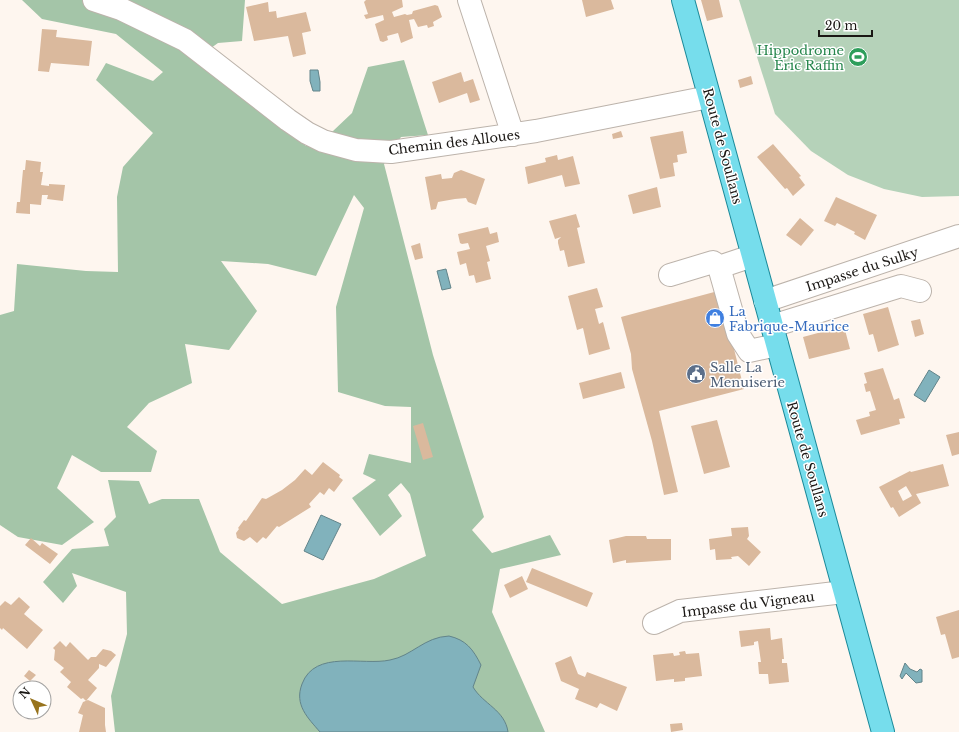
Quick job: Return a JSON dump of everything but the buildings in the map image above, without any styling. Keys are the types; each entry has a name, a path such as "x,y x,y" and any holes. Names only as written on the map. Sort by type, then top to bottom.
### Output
{"main road":[{"name":"Route de Soullans","path":"683,0 883,732"}],"street":[{"name":"Chemin des Alloues","path":"94,0 121,9 185,40 288,120 323,141 356,150 392,152 513,135 709,97"},
{"path":"469,0 513,135"},
{"name":"Impasse du Sulky","path":"765,301 959,236"},
{"path":"719,267 752,256"},
{"path":"670,275 713,262 719,267 738,334 749,351 774,335 901,286 920,291"},
{"name":"Impasse du Vigneau","path":"654,624 680,611 844,592"}],"green space":[{"path":"22,0 245,0 242,41 218,43 197,58 306,146 333,131 352,113 368,67 404,60 428,135 401,137 384,164 433,355 484,517 472,530 492,553 550,535 561,555 500,569 492,612 545,732 115,732 111,696 127,634 126,592 72,573 77,586 63,603 43,582 72,549 109,546 104,529 116,517 108,480 139,481 149,504 162,499 199,499 220,552 282,604 374,579 426,556 410,494 401,483 388,495 402,516 380,536 352,498 376,480 363,474 369,454 411,463 411,407 385,406 338,392 336,307 364,208 354,195 316,276 268,264 221,261 257,311 229,350 185,344 192,383 149,403 127,427 157,451 151,472 101,472 72,455 57,488 94,522 62,545 18,537 0,525 0,315 14,311 17,264 86,271 118,272 117,197 123,167 153,133 96,80 106,63 153,81 163,72 116,34 42,19"},
{"name":"Hippodrome Éric Raffin","path":"739,0 959,0 959,196 922,197 884,189 848,175 811,151 775,114"}],"water":[{"path":"310,70 318,70 320,91 313,91 310,81"},
{"path":"446,269 451,288 442,290 437,271"},
{"path":"929,370 940,377 925,402 914,395"},
{"path":"321,515 341,524 323,560 304,551"},
{"path":"449,636 460,640 475,654 481,665 473,687 477,693 503,718 508,732 320,732 311,722 301,705 300,692 302,684 308,673 317,666 341,661 390,660 405,655 432,640"},
{"path":"905,663 910,669 917,672 920,669 922,670 922,682 916,683 906,673 902,679 900,676"}],"place":[{"name":"Hippodrome Éric Raffin","path":"858,57"},
{"name":"La Fabrique-Maurice","path":"715,318"},
{"name":"Salle La Menuiserie","path":"696,374"}]}
